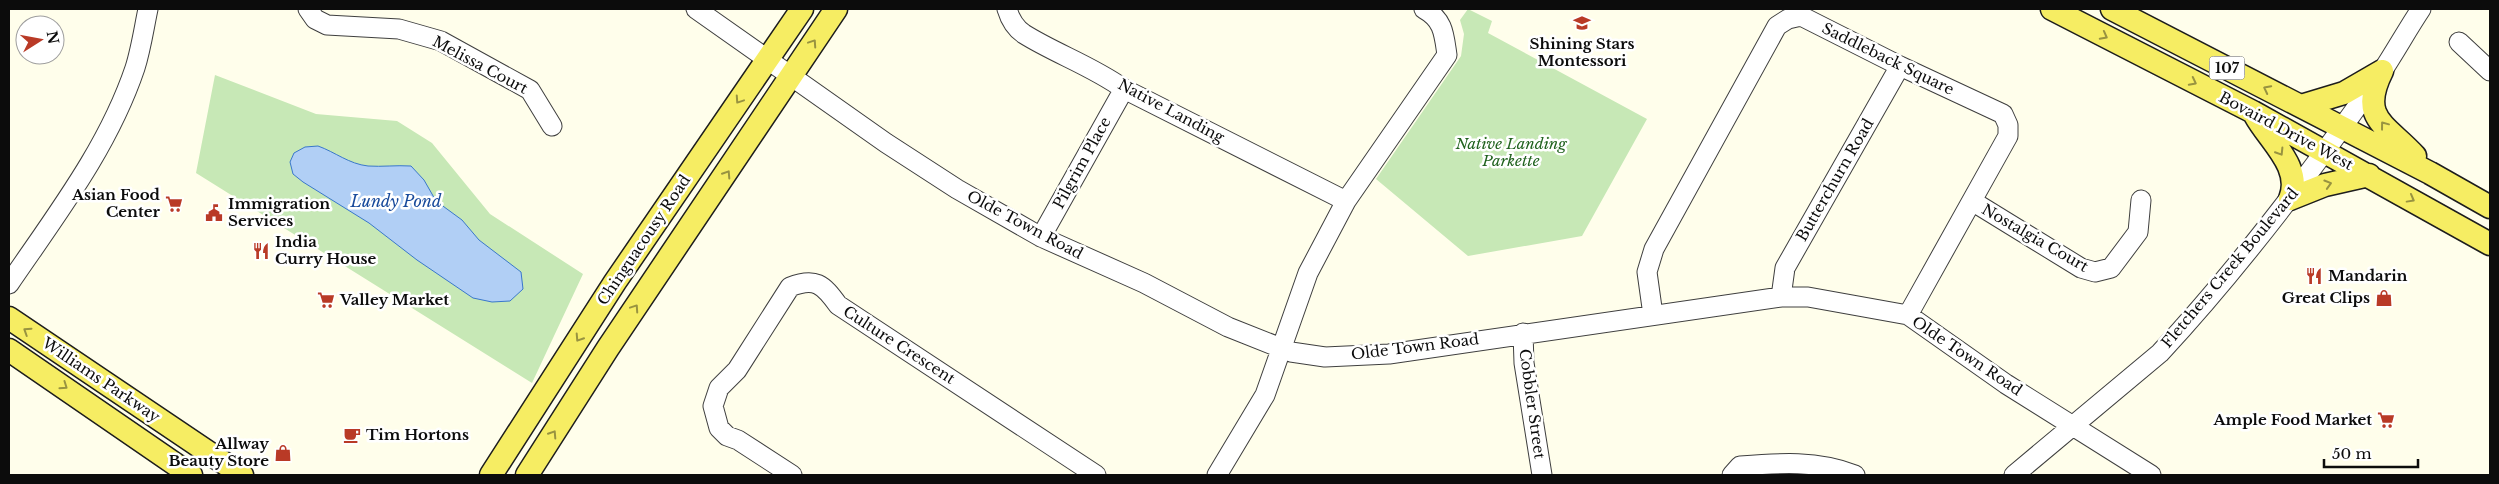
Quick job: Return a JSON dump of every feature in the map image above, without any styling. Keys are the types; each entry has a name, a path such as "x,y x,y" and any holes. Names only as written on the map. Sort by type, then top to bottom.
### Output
{"main road":[{"name":"Chinguacousy Road","path":"491,475 615,282 802,9"},
{"name":"Chinguacousy Road","path":"528,475 608,348 836,9"},
{"name":"Bovaird Drive West","path":"2052,9 2253,112 2490,244"},
{"name":"Bovaird Drive West","path":"2112,9 2430,173 2490,207"},
{"path":"2301,106 2344,93 2382,71"},
{"path":"2382,71 2372,98 2377,116 2388,131 2430,173"},
{"path":"2253,112 2265,134 2278,148 2290,169 2294,183 2290,199"},
{"path":"2290,199 2325,185 2369,175"},
{"name":"Williams Parkway","path":"9,318 242,475"},
{"name":"Williams Parkway","path":"9,350 191,475"}],"street":[{"path":"9,284 84,175 105,137 135,67 148,9"},
{"name":"Melissa Court","path":"308,9 315,19 327,25 399,29 441,41 530,90 552,126"},
{"name":"Olde Town Road","path":"696,9 790,77 957,189 1041,237 1144,283 1228,327 1291,352 1325,357 1380,354 1781,297 1808,297 1908,315 2006,384 2151,475"},
{"name":"Native Landing","path":"1007,9 1012,22 1023,33 1105,76 1124,89 1346,200"},
{"path":"1217,475 1265,396 1308,273 1346,200 1447,55 1445,32 1438,20 1424,9"},
{"name":"Fletchers Creek Boulevard","path":"2014,475 2166,347 2290,199 2382,71 2421,9"},
{"name":"Saddleback Square","path":"1653,315 1647,272 1654,249 1777,26 1788,19 1801,16 1900,66 2003,114 2008,125 2008,136 1908,315"},
{"path":"2459,42 2490,71"},
{"name":"Butterchurn Road","path":"1781,297 1785,268 1900,66"},
{"name":"Pilgrim Place","path":"1041,237 1124,89"},
{"name":"Nostalgia Court","path":"1972,201 2081,268 2095,272 2111,268 2138,232 2141,200"},
{"name":"Culture Crescent","path":"792,475 738,440 727,436 719,428 713,406 719,388 738,370 790,287 802,282 816,283 827,289 838,305 1096,475"},
{"name":"Cobbler Street","path":"1523,333 1524,363 1542,475"},
{"path":"1732,475 1740,466 1787,462 1835,467 1855,475"}],"green space":[{"name":"Native Landing Parkette","path":"1468,9 1492,21 1488,33 1647,119 1582,236 1468,256 1376,179 1461,56 1464,34 1460,20"},
{"path":"215,75 316,114 397,121 432,143 490,214 583,274 532,383 196,173"}],"water":[{"name":"Lundy Pond","path":"318,146 361,165 411,166 424,180 436,201 462,220 479,240 521,272 523,289 510,301 492,302 473,298 417,260 369,223 303,182 293,174 290,162 294,153 305,147"}],"place":[{"name":"Shining Stars Montessori","path":"1582,23"},
{"name":"Asian Food Center","path":"174,204"},
{"name":"Immigration Services","path":"214,213"},
{"name":"India Curry House","path":"261,251"},
{"name":"Mandarin","path":"2314,276"},
{"name":"Great Clips","path":"2384,298"},
{"name":"Valley Market","path":"326,300"},
{"name":"Ample Food Market","path":"2386,420"},
{"name":"Tim Hortons","path":"352,435"},
{"name":"Allway Beauty Store","path":"283,453"}]}
